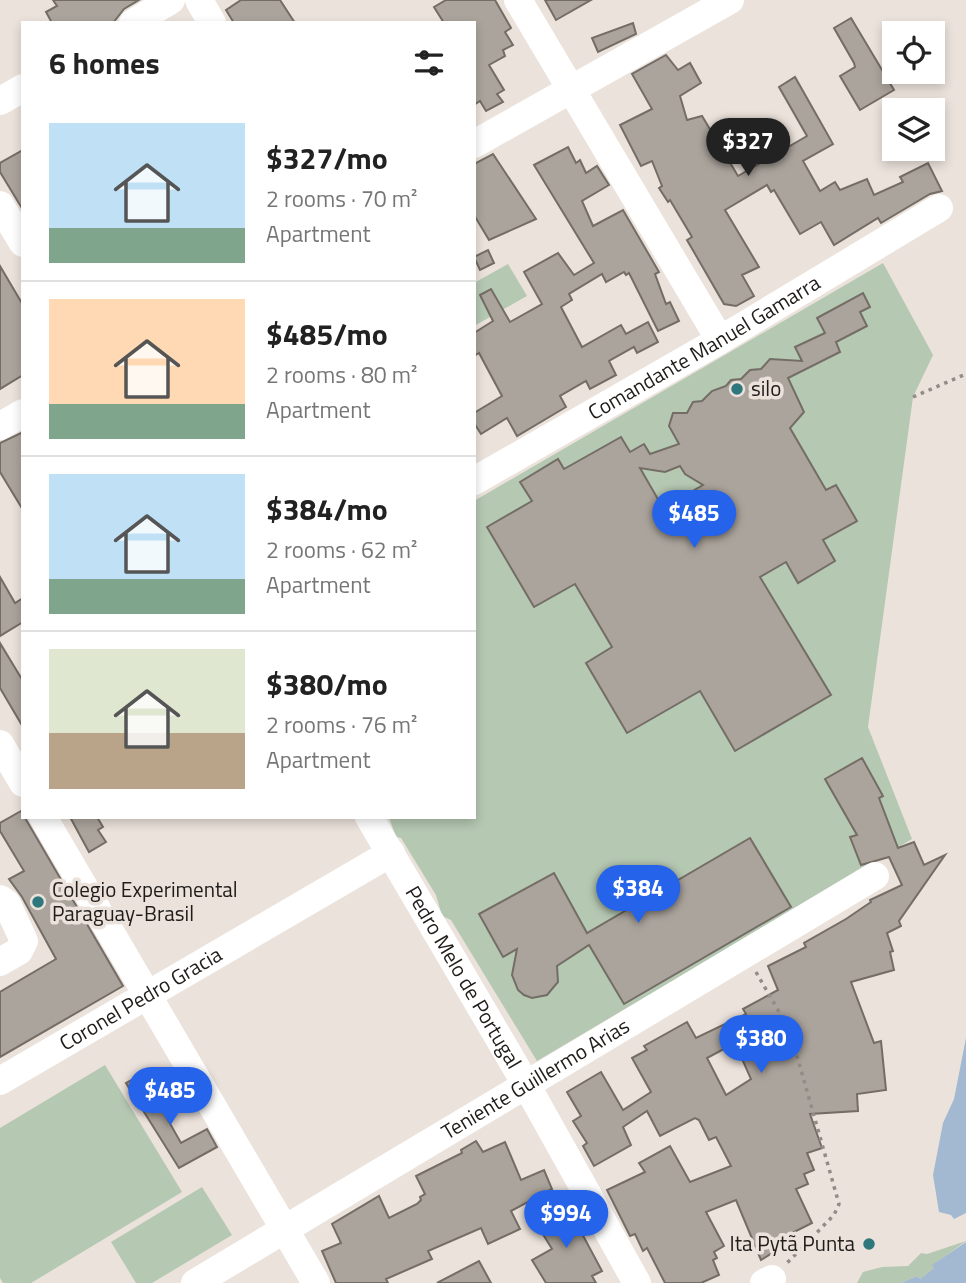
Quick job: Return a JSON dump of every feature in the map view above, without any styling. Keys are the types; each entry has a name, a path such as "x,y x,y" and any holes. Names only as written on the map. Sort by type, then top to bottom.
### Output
{"street":[{"path":"136,21 171,0"},
{"path":"199,0 211,21"},
{"path":"518,0 720,340"},
{"path":"476,143 730,0"},
{"path":"0,101 21,89"},
{"path":"0,205 21,240"},
{"name":"Comandante Manuel Gamarra","path":"476,476 720,340 937,210"},
{"path":"0,426 21,414"},
{"path":"7,750 21,779"},
{"path":"44,819 316,1283"},
{"name":"Pedro Melo de Portugal","path":"370,819 527,1086 636,1283"},
{"name":"Coronel Pedro Gracia","path":"0,1081 145,994 391,853"},
{"name":"Teniente Guillermo Arias","path":"195,1283 875,876"},
{"path":"0,899 7,904 24,941 19,951 0,962"}],"path":[{"path":"913,397 966,374"},
{"path":"746,955 790,1031 839,1204 834,1215 768,1281"}],"green space":[{"path":"883,263 933,355 913,397 868,727 912,839 537,1061 451,920 442,916 436,895 401,838 396,837 390,819 476,819 476,500"},
{"path":"508,264 527,296 476,325 476,282"},
{"path":"105,1065 182,1192 31,1283 3,1283 0,1278 0,1128"},
{"path":"202,1187 232,1235 152,1283 136,1283 111,1242"},
{"path":"966,1241 933,1265 934,1268 920,1279 917,1276 901,1283 857,1283 863,1272 882,1267 908,1266 921,1253 927,1254"}],"water":[{"path":"966,1038 966,1213 954,1219 951,1215 939,1212 933,1175 943,1123 954,1099"},
{"path":"966,1242 966,1283 901,1283 917,1276 920,1279 934,1268 932,1265"}],"building":[{"path":"53,0 139,0 124,9 115,21 51,21 46,12 57,6"},
{"path":"241,0 280,0 294,21 233,21 226,10"},
{"path":"446,0 495,0 511,28 505,32 513,45 503,50 505,56 489,65 504,90 497,94 503,102 486,111 480,101 476,104 476,21 443,21 434,7"},
{"path":"545,0 591,0 556,20"},
{"path":"851,18 882,70 882,84 890,84 894,90 860,110 840,76 855,67 834,28"},
{"path":"633,23 636,34 598,52 592,38"},
{"path":"666,55 678,70 690,63 701,83 680,96 687,120 702,116 738,176 807,136 779,87 795,77 833,144 803,161 820,191 835,182 840,190 867,179 874,195 903,182 900,177 928,163 942,191 930,194 881,223 878,218 834,245 821,222 800,234 774,190 771,192 767,185 725,210 759,267 742,275 754,296 736,306 724,304 687,240 692,237 670,200 668,202 659,188 662,186 652,161 641,166 620,125 652,109 632,74"},
{"path":"568,147 576,163 580,160 586,173 597,166 609,185 582,201 593,226 623,210 659,272 655,274 666,304 670,302 679,321 658,331 629,273 626,275 624,272 606,282 602,274 569,294 572,300 561,307 582,347 621,325 626,334 648,322 658,342 637,353 634,347 609,361 616,375 590,389 586,381 560,396 566,407 517,436 507,418 481,434 476,426 476,412 502,396 479,353 476,355 476,332 493,321 480,295 491,289 510,322 542,304 524,272 558,253 574,275 594,263 534,165"},
{"path":"21,151 21,207 0,172 0,163"},
{"path":"493,154 536,219 489,240 476,218 476,163"},
{"path":"488,250 494,263 480,270 476,256"},
{"path":"0,266 21,302 21,376 0,389"},
{"path":"863,293 870,307 860,312 867,326 836,342 840,352 788,378 804,412 790,428 826,490 836,485 857,521 823,540 835,561 798,583 786,562 760,577 831,695 735,751 700,691 627,733 586,663 612,647 575,584 534,607 487,527 532,501 520,482 558,459 564,469 621,437 630,452 644,444 650,454 679,444 669,426 673,413 687,413 693,402 702,401 712,391 726,386 731,380 741,379 750,370 761,369 770,359 802,361 795,347 825,333 817,318","holes":["680,466 685,474 703,485 663,508 640,468 665,472"]},
{"path":"21,433 21,507 0,472 0,443"},
{"path":"0,577 15,603 21,599 21,623 0,636"},
{"path":"0,643 21,678 21,724 0,688"},
{"path":"862,758 883,796 879,798 898,848 914,842 924,865 945,855 899,921 901,926 887,933 893,951 890,952 894,970 851,982 874,1043 881,1041 886,1090 857,1094 858,1111 810,1114 822,1148 807,1153 814,1170 804,1174 808,1184 796,1189 812,1223 794,1232 797,1239 773,1248 774,1252 761,1260 736,1200 706,1212 724,1246 714,1252 717,1258 713,1260 719,1275 701,1283 665,1283 647,1248 643,1251 635,1234 630,1236 607,1190 645,1172 639,1163 670,1146 690,1182 731,1166 716,1137 709,1140 699,1120 695,1118 660,1136 647,1111 623,1127 631,1145 594,1166 583,1146 587,1143 573,1121 581,1116 567,1092 601,1072 623,1110 651,1092 632,1058 647,1050 644,1046 687,1022 696,1038 746,1014 743,1009 778,990 768,966 806,947 804,943 846,919 871,902 870,900 902,885 889,857 861,865 850,837 857,835 825,779","holes":["735,1043 751,1079 726,1095 707,1058"]},
{"name":"Colegio Experimental Paraguay-Brasil","path":"21,811 21,819 26,819 123,986 0,1057 0,992 56,959 9,879 24,871 0,831 0,823"},
{"path":"71,819 98,819 103,827 98,830 106,842 89,852"},
{"path":"750,838 791,907 624,1004 589,945 557,966 558,982 547,995 532,998 524,995 518,990 512,975 517,949 503,957 479,914 554,873 587,933"},
{"path":"142,1074 181,1143 207,1129 217,1147 179,1168 126,1083"},
{"path":"476,1141 483,1152 505,1142 521,1180 544,1170 552,1189 511,1211 520,1229 488,1244 481,1228 428,1251 432,1259 386,1279 388,1283 336,1283 322,1251 341,1243 332,1224 379,1196 389,1218 417,1204 425,1194 416,1176 462,1153 461,1150"},
{"path":"574,1205 586,1227 580,1230 602,1271 592,1276 596,1283 546,1283 532,1260 552,1249 536,1223"},
{"path":"479,1261 491,1283 437,1283"}],"place":[{"name":"silo","path":"737,389"},
{"name":"Colegio Experimental Paraguay-Brasil","path":"38,902"},
{"name":"Ita Pytã Punta","path":"869,1244"}]}
